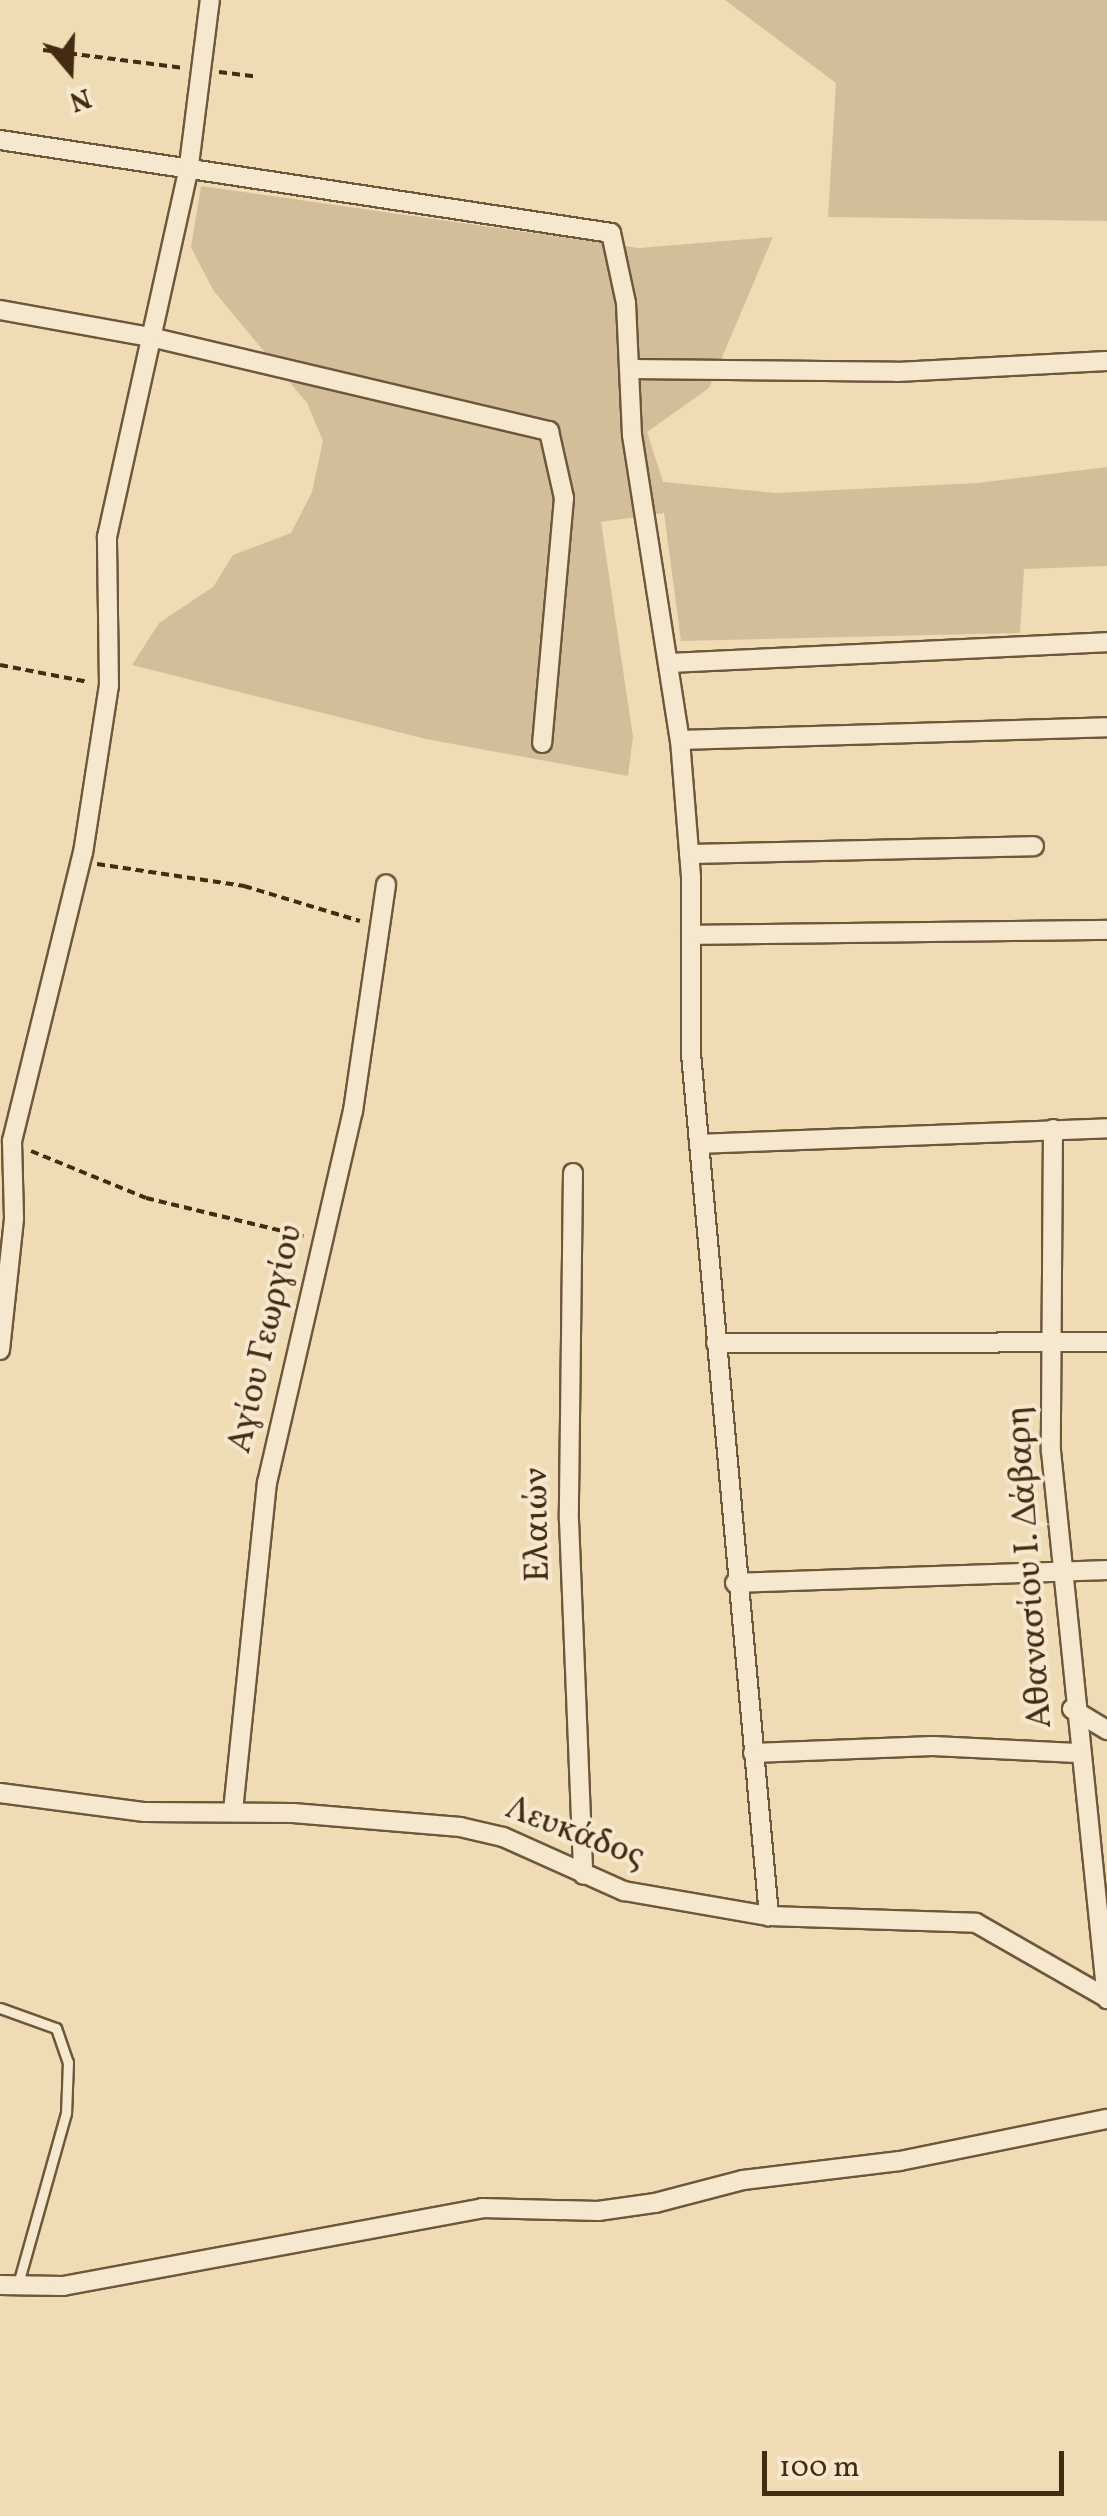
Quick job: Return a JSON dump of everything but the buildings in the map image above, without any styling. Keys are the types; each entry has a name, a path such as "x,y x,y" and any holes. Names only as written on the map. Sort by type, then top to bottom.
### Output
{"street":[{"path":"0,1350 14,1218 12,1141 80,862 109,686 107,538 155,338 188,173 210,0"},
{"path":"0,140 188,173 611,233 631,369 632,435 680,740 689,854 699,1144 735,1583 770,1916"},
{"path":"0,310 155,338 550,431 564,498 542,743"},
{"path":"631,369 896,372 1107,361"},
{"path":"668,664 1107,642"},
{"path":"680,740 1107,727"},
{"path":"689,854 1034,846"},
{"name":"Αγίου Γεωργίου","path":"232,1812 266,1483 290,1403 352,1111 386,884"},
{"path":"691,935 1107,930"},
{"path":"699,1144 1107,1128"},
{"name":"Αθανασίου Ι. Δάβαρη","path":"1053,1129 1049,1342 1059,1570 1107,1999"},
{"name":"Ελαιών","path":"573,1173 569,1520 582,1876"},
{"path":"716,1344 1107,1342"},
{"path":"735,1583 1107,1570"},
{"path":"1072,1709 1107,1730"},
{"path":"753,1753 932,1746 1077,1753"},
{"name":"Λευκάδος","path":"0,1793 84,1808 232,1812 460,1827 503,1837 582,1876 624,1891 770,1916 976,1923 1107,1999"},
{"path":"8,2286 62,2286 482,2208 598,2211 655,2203 742,2180 900,2161 1107,2119"}],"lane":[{"path":"0,2008 56,2028 68,2062 66,2113 8,2286"}],"path":[{"path":"43,50 254,76"},
{"path":"0,664 109,686"},
{"path":"80,862 244,886 380,926"},
{"path":"12,1141 146,1198 322,1240"}],"shaded area":[{"path":"725,0 1107,0 1107,221 828,217 836,83"},
{"path":"201,186 639,248 773,237 709,388 647,432 663,482 776,493 978,483 1107,467 1107,566 1024,569 1020,633 681,641 664,513 601,522 633,737 628,776 426,739 132,665 159,623 213,587 233,555 291,533 312,492 323,441 307,403 213,290 191,247"}]}
